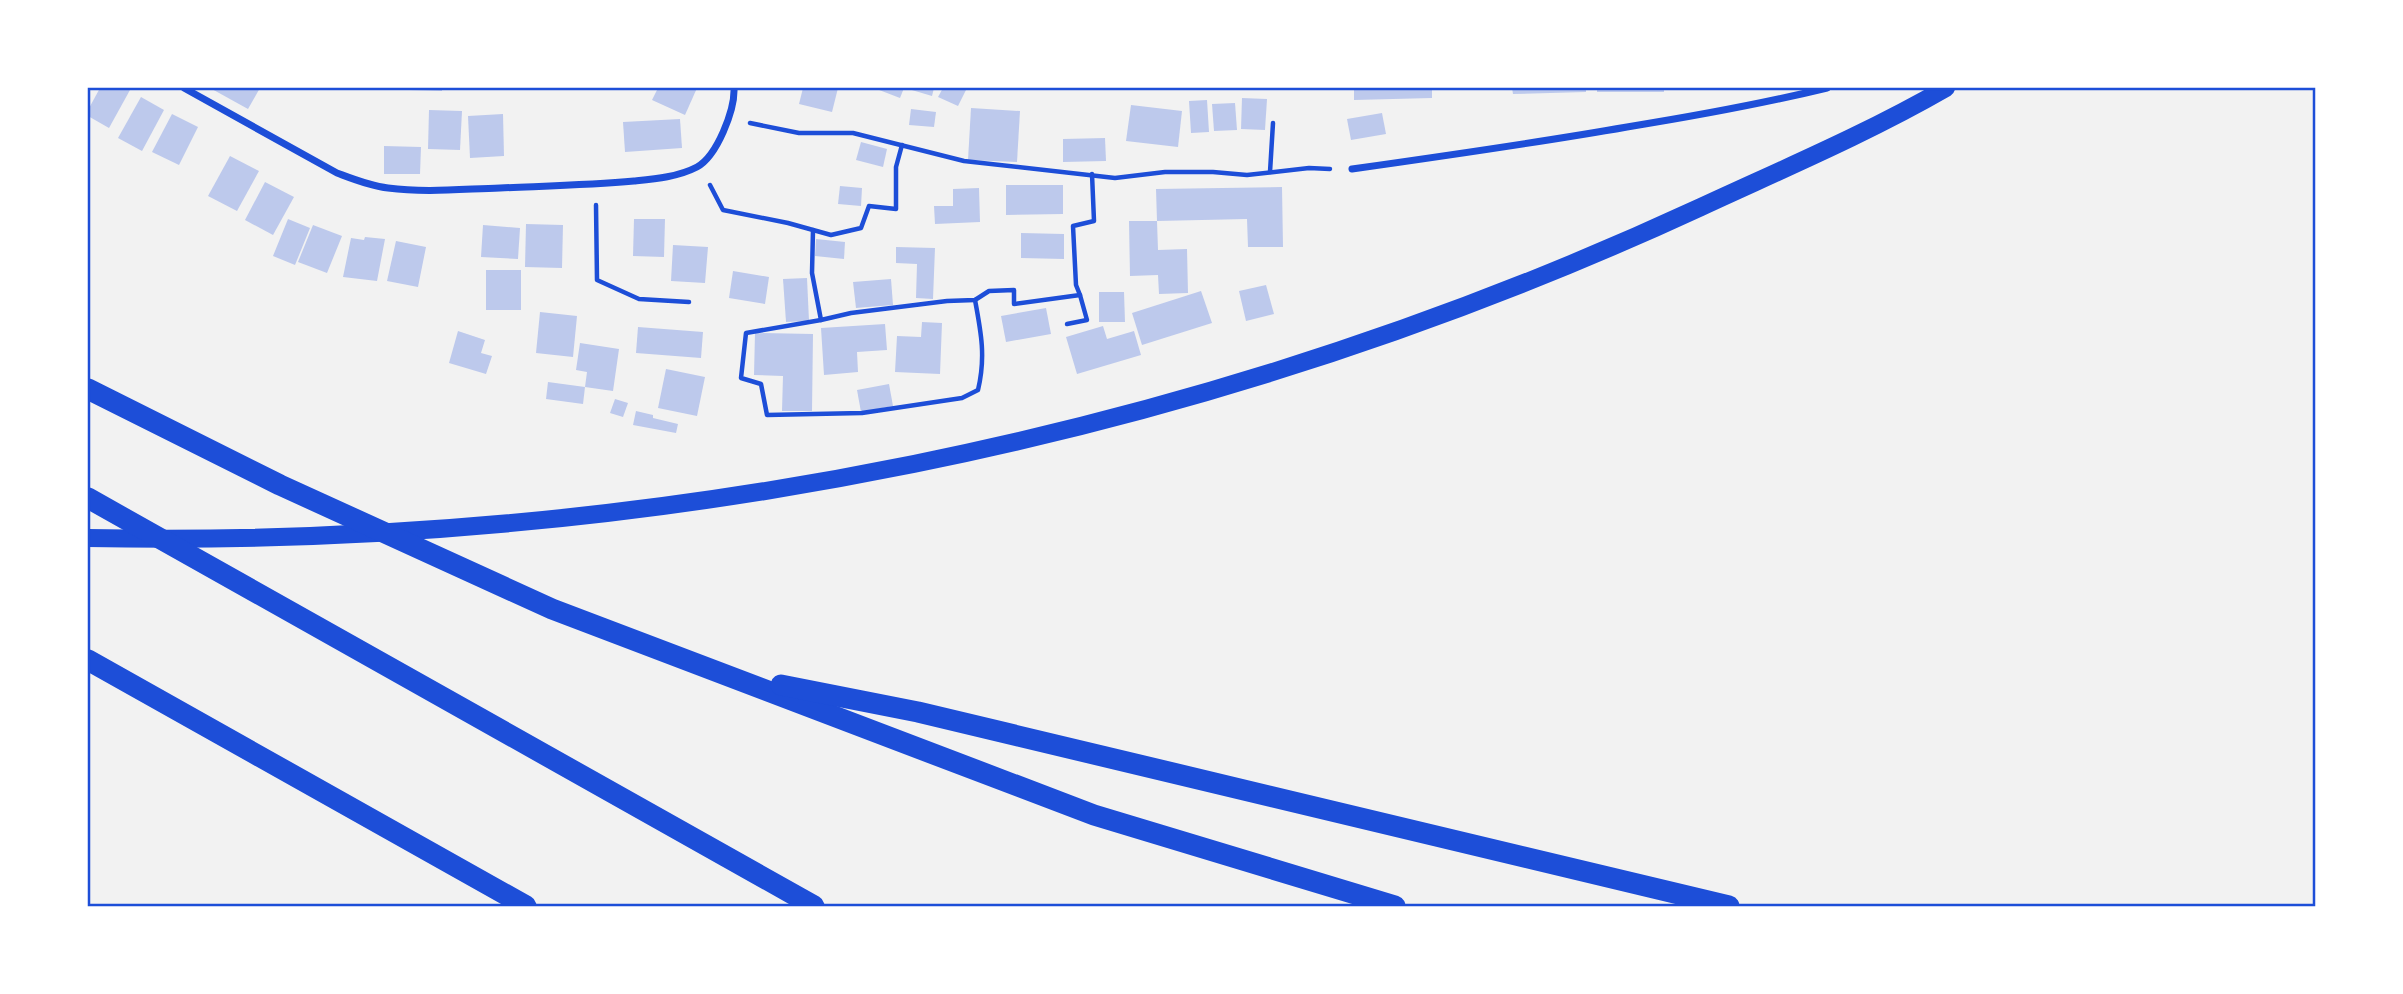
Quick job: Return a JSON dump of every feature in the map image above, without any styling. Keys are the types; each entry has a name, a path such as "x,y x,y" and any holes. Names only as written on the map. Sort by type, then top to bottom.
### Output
{"highway":[{"path":"88,389 281,485 552,609 1094,815 1395,906"},
{"path":"88,498 814,906"},
{"path":"88,660 526,906"},
{"path":"724,674 918,712 1729,906"}],"main road":[{"path":"88,538 276,539 436,530 639,510 890,470 1077,428 1200,394 1370,341 1526,283 1654,229 1786,168 1946,88"}],"street":[{"path":"184,88 337,173 363,183 388,188 425,190 596,185 656,179 685,172 700,166 716,144 729,119 734,88"},
{"path":"1352,169 1501,149 1660,122 1769,103 1827,88"}],"path":[{"path":"729,119 799,133 853,133 964,161 1115,178 1165,172 1247,175 1309,168 1352,169"},
{"path":"1270,172 1273,123"},
{"path":"700,166 723,210 789,223 831,235 861,228 869,206 896,209 896,167 902,145"},
{"path":"1067,324 1087,320 1076,285 1073,226 1094,222 1093,174"},
{"path":"596,185 597,281 639,299 689,302"},
{"path":"813,230 812,273 821,320"},
{"path":"975,300 981,330 983,367 978,390 962,398 862,413 767,415 761,384 741,378 746,333 850,313 975,300 989,291 1014,290 1014,304 1080,295"}],"building":[{"path":"100,88 130,90 109,128 88,116 88,110"},
{"path":"210,88 260,88 248,109"},
{"path":"442,88 442,91 409,90"},
{"path":"658,88 697,88 685,115 652,100"},
{"path":"803,88 838,88 832,112 799,104"},
{"path":"874,88 904,88 900,98"},
{"path":"905,88 934,88 932,96"},
{"path":"943,88 967,88 958,106 938,97"},
{"path":"1354,88 1432,88 1432,98 1354,100"},
{"path":"1512,88 1586,88 1586,92 1513,94"},
{"path":"1597,88 1664,88 1664,92 1597,92"},
{"path":"141,97 164,110 142,151 118,138"},
{"path":"1242,98 1267,99 1265,130 1241,129"},
{"path":"1207,100 1209,132 1191,133 1189,101"},
{"path":"1235,103 1237,130 1214,131 1212,104"},
{"path":"1131,105 1182,111 1178,147 1126,141"},
{"path":"971,108 1020,111 1017,162 968,160"},
{"path":"911,109 936,112 934,127 909,125"},
{"path":"429,110 462,111 460,150 428,149"},
{"path":"1382,113 1386,134 1351,140 1347,119"},
{"path":"172,114 198,127 179,165 152,152"},
{"path":"503,114 504,156 470,158 468,116"},
{"path":"680,119 682,148 625,152 623,122"},
{"path":"1105,138 1106,161 1063,162 1063,139"},
{"path":"861,142 887,149 883,167 856,160"},
{"path":"384,146 421,147 420,174 384,174"},
{"path":"230,156 259,171 237,211 208,196"},
{"path":"265,182 294,197 273,235 245,220"},
{"path":"1006,185 1063,185 1063,214 1006,215"},
{"path":"840,186 862,188 861,206 838,204"},
{"path":"1282,187 1283,247 1248,247 1247,219 1157,221 1156,189"},
{"path":"979,188 980,222 935,224 934,206 953,206 953,189"},
{"path":"288,219 310,228 295,265 273,256"},
{"path":"634,219 665,219 664,257 633,256"},
{"path":"1129,221 1157,221 1158,250 1187,249 1188,293 1159,294 1158,275 1130,276"},
{"path":"526,224 563,225 562,268 525,267"},
{"path":"313,225 342,236 327,273 298,262"},
{"path":"483,225 520,228 518,259 481,257"},
{"path":"1021,233 1064,234 1064,259 1021,258"},
{"path":"365,237 385,239 377,281 343,277 351,238 364,240"},
{"path":"816,239 845,242 844,259 815,256"},
{"path":"396,241 426,247 418,287 387,281"},
{"path":"673,245 708,247 705,283 671,281"},
{"path":"896,247 935,248 933,299 916,298 917,264 896,263"},
{"path":"486,270 521,270 521,310 486,310"},
{"path":"733,271 769,277 765,304 729,298"},
{"path":"807,278 809,321 786,322 783,279"},
{"path":"891,279 893,305 856,308 853,282"},
{"path":"1266,285 1274,314 1246,321 1239,291"},
{"path":"1201,291 1212,323 1142,345 1132,313"},
{"path":"1099,292 1124,292 1125,322 1099,322"},
{"path":"1046,308 1051,334 1006,342 1001,316"},
{"path":"540,312 577,316 573,357 536,353"},
{"path":"922,322 942,323 940,374 895,372 897,336 921,337"},
{"path":"885,324 887,350 857,352 858,372 824,375 821,328"},
{"path":"1103,326 1107,339 1134,331 1141,355 1077,374 1066,337"},
{"path":"638,327 703,332 701,358 636,353"},
{"path":"458,331 485,340 481,353 492,356 486,374 449,363"},
{"path":"755,333 813,334 812,411 782,411 783,376 754,375"},
{"path":"580,343 619,349 613,391 585,387 587,372 576,370"},
{"path":"666,369 705,377 697,416 658,408"},
{"path":"548,382 585,387 583,404 546,399"},
{"path":"889,384 893,406 861,412 857,390"},
{"path":"615,399 628,403 623,417 610,413"},
{"path":"636,411 678,424 676,433 633,425"}]}
